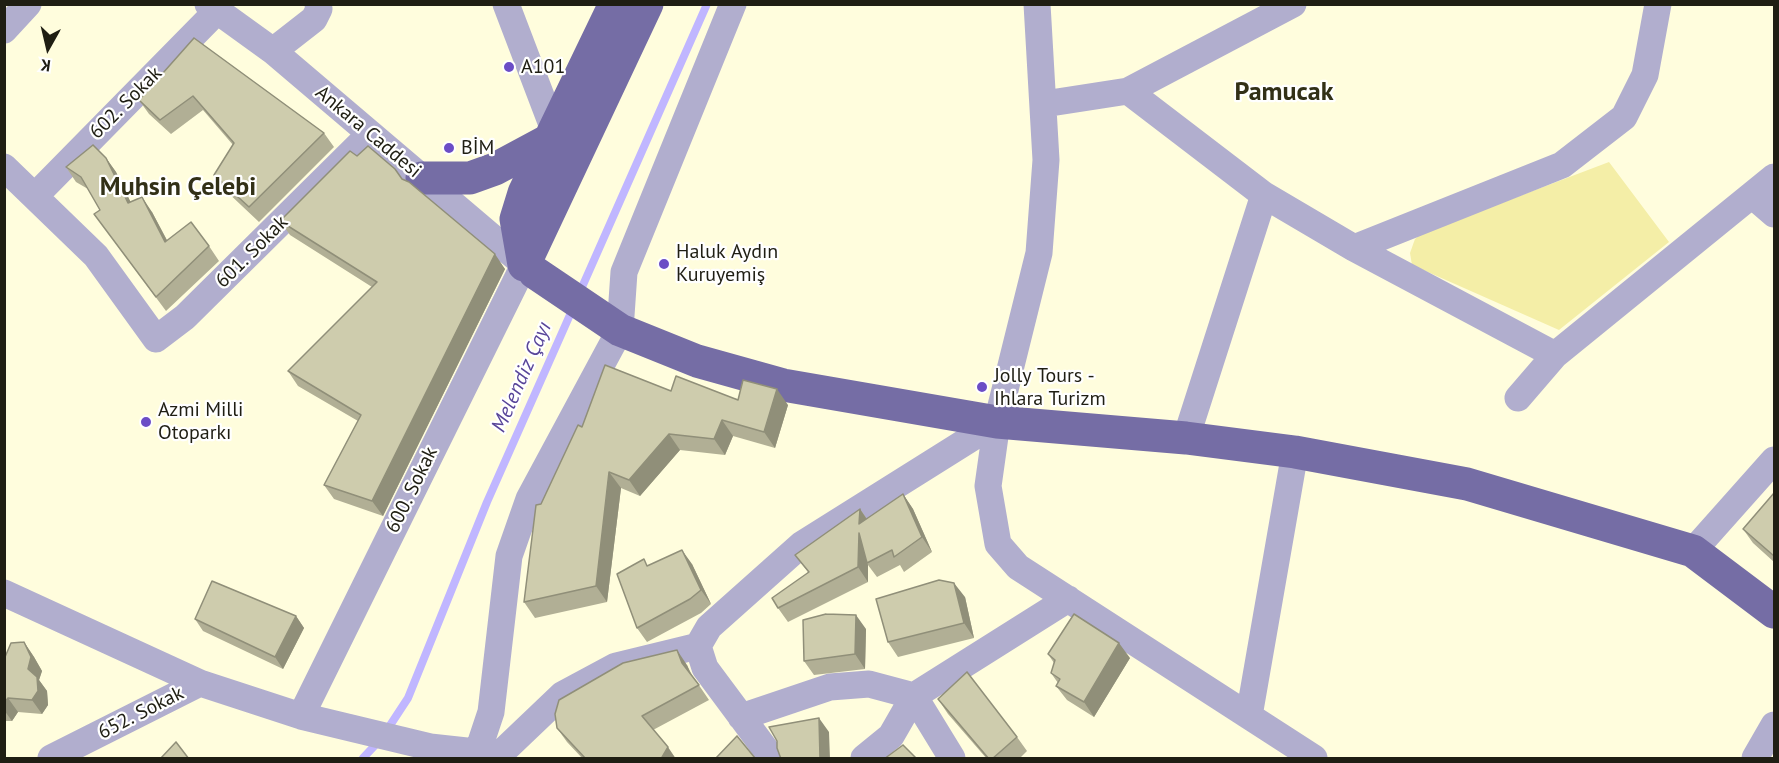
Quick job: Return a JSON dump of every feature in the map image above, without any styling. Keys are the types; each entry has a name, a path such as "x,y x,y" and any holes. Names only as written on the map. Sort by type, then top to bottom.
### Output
{"main road":[{"path":"615,4 524,193 516,219 529,268 620,330 697,361 783,385 997,422 1186,438 1295,452 1467,484 1693,551 1774,612"},
{"path":"529,268 647,4"},
{"path":"422,178 470,178 495,169 551,135"}],"street":[{"path":"4,30 28,4"},
{"path":"273,51 314,18 319,9 318,4"},
{"path":"506,4 551,135"},
{"path":"488,756 503,602 512,546 529,499 620,330 624,272 733,4"},
{"path":"1037,4 1046,160 1039,253 997,422 988,486 998,544 1018,567 1314,759"},
{"path":"1354,248 1562,165 1624,117 1645,75 1658,4"},
{"path":"1044,104 1128,91 1291,5"},
{"name":"Ankara Caddesi","path":"213,8 273,51 529,268"},
{"name":"602. Sokak","path":"35,196 213,8"},
{"path":"1128,91 1264,195 1354,248 1555,355"},
{"name":"601. Sokak","path":"35,196 96,256 156,339 185,317 370,134"},
{"path":"4,167 35,196"},
{"path":"1518,398 1555,355 1774,177"},
{"path":"1186,438 1264,195"},
{"path":"1752,195 1774,214"},
{"name":"600. Sokak","path":"301,716 529,268"},
{"path":"4,592 200,683 301,716 429,747 488,756 562,695 616,666 698,646 709,627 801,545 997,422"},
{"path":"1249,716 1295,452"},
{"path":"1693,551 1774,460"},
{"path":"864,759 891,736 914,696 1068,599"},
{"path":"698,646 705,668 772,759"},
{"name":"652. Sokak","path":"51,759 200,683"},
{"path":"741,717 830,687 868,684 914,696 952,759"},
{"path":"1755,759 1774,725"}],"shaded area":[{"path":"1609,162 1669,242 1559,330 1412,265 1410,253 1415,239 1422,233"}],"building":[{"path":"194,38 324,133 249,207 214,175 234,143 193,96 160,120 139,100"},
{"path":"93,145 106,158 128,203 142,197 165,242 191,222 209,246 156,297 94,214 100,210 81,177 66,167"},
{"path":"368,146 395,169 402,179 409,182 495,254 372,501 324,485 361,415 288,371 377,282 280,221 350,151 357,156"},
{"path":"605,365 671,391 676,376 738,400 743,380 777,389 764,432 722,420 714,439 669,434 629,480 609,472 596,586 524,602 536,505 541,504 578,425 582,427"},
{"path":"1774,493 1774,556 1743,529"},
{"path":"903,494 922,537 894,557 892,550 867,563 859,533 858,567 778,608 772,598 809,572 795,555 860,509 859,524"},
{"path":"682,550 701,590 690,599 637,628 617,574 644,559 647,566"},
{"path":"939,580 954,583 964,623 888,642 876,599"},
{"path":"212,581 296,616 275,657 195,619"},
{"path":"826,614 856,615 855,654 804,661 803,620"},
{"path":"1074,614 1119,643 1084,702 1056,686 1060,679 1051,673 1055,660 1048,654"},
{"path":"24,642 31,657 28,669 37,677 38,691 32,700 8,698 4,703 4,657 11,643"},
{"path":"677,650 682,663 699,685 642,716 668,747 661,759 586,759 557,728 555,714 559,700 623,663"},
{"path":"967,672 1017,737 992,759 989,759 938,699"},
{"path":"819,718 820,759 781,759 777,741 769,727"},
{"path":"737,736 755,759 715,759"},
{"path":"176,742 189,759 160,759"},
{"path":"903,745 917,759 884,759"}],"waterway":[{"name":"Melendiz Çayı","path":"579,294 707,4"},
{"name":"Melendiz Çayı","path":"387,730 408,698 487,502 573,308"},
{"name":"Melendiz Çayı","path":"363,758 380,740"}],"place":[{"name":"A101","path":"509,67"},
{"name":"BİM","path":"449,148"},
{"name":"Haluk Aydın Kuruyemiş","path":"664,264"},
{"name":"Jolly Tours - Ihlara Turizm","path":"982,387"},
{"name":"Azmi Milli Otoparkı","path":"146,422"}],"district":[{"name":"Pamucak","path":"1284,93"},
{"name":"Muhsin Çelebi","path":"178,188"}]}
